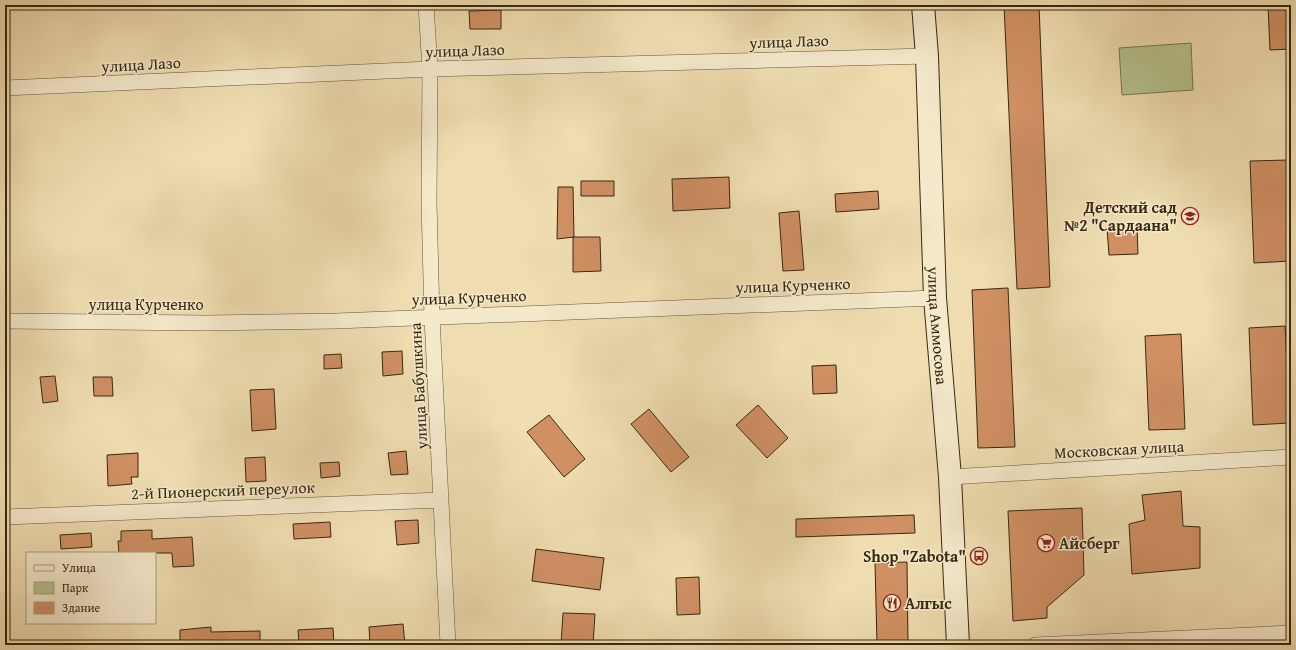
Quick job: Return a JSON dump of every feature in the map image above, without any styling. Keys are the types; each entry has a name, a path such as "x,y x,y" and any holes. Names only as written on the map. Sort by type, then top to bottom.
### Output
{"main road":[{"name":"улица Аммосова","path":"923,5 927,56 935,298 950,477 958,645"}],"street":[{"name":"улица Бабушкина","path":"426,5 430,69 429,202 432,317 448,645"},
{"name":"улица Лазо","path":"5,88 430,69 927,56"},
{"name":"улица Курченко","path":"5,321 222,323 336,321 935,298"},
{"name":"Московская улица","path":"950,477 1291,457"},
{"name":"2-й Пионерский переулок","path":"5,517 441,500"},
{"path":"1036,645 1291,633"}],"green space":[{"path":"1191,43 1193,90 1122,95 1119,48"}],"building":[{"path":"1004,5 1039,5 1050,287 1017,289"},
{"path":"1268,5 1291,5 1291,49 1270,50"},
{"path":"501,10 501,29 470,29 469,11"},
{"path":"1288,160 1289,191 1291,191 1291,261 1254,263 1250,161"},
{"path":"729,177 730,208 673,211 672,179"},
{"path":"581,181 614,181 614,196 581,196"},
{"path":"558,187 573,187 574,237 557,239"},
{"path":"878,191 879,209 836,212 835,194"},
{"path":"799,211 804,270 783,271 779,213"},
{"path":"1137,226 1138,254 1109,255 1107,228"},
{"path":"573,237 600,237 601,271 573,272"},
{"path":"1008,288 1015,447 978,448 972,290"},
{"path":"1285,326 1290,423 1253,425 1249,328"},
{"path":"1181,334 1185,429 1149,430 1145,336"},
{"path":"402,351 403,374 383,376 382,352"},
{"path":"341,354 342,368 324,369 324,355"},
{"path":"836,365 837,393 813,394 812,366"},
{"path":"55,376 58,401 43,403 40,377"},
{"path":"93,377 112,377 113,396 94,396"},
{"path":"274,389 276,429 252,431 250,390"},
{"path":"758,405 788,438 767,458 736,425"},
{"path":"649,409 689,457 671,472 631,424"},
{"path":"549,415 585,459 564,477 527,432"},
{"path":"406,451 408,474 391,475 388,453"},
{"path":"138,453 138,477 131,477 132,484 108,486 107,455"},
{"path":"265,457 266,481 246,482 245,458"},
{"path":"339,462 340,476 321,478 320,463"},
{"path":"1181,491 1183,526 1200,527 1200,568 1132,574 1129,524 1145,520 1142,495"},
{"name":"Айсберг","path":"1082,508 1084,575 1047,607 1047,618 1013,621 1008,511"},
{"path":"914,515 915,533 796,537 796,519"},
{"path":"418,520 419,543 397,545 395,521"},
{"path":"330,522 331,537 294,539 293,524"},
{"path":"152,530 152,539 192,537 194,566 173,567 172,553 119,552 118,541 121,541 121,531"},
{"path":"91,533 92,547 61,549 60,535"},
{"path":"536,549 604,558 600,590 532,581"},
{"name":"Алгыс","path":"907,562 908,643 877,644 875,563"},
{"path":"699,577 700,614 677,615 676,578"},
{"path":"563,613 595,614 593,645 561,645"},
{"path":"403,624 405,645 370,645 369,627"},
{"path":"211,627 211,632 260,631 260,645 180,645 180,630"},
{"path":"333,628 334,645 299,645 298,630"}],"place":[{"name":"Детский сад №2 \"Сардаана\"","path":"1190,216"},
{"name":"Айсберг","path":"1046,543"},
{"name":"Shop \"Zabota\"","path":"979,556"},
{"name":"Алгыс","path":"892,603"}]}
